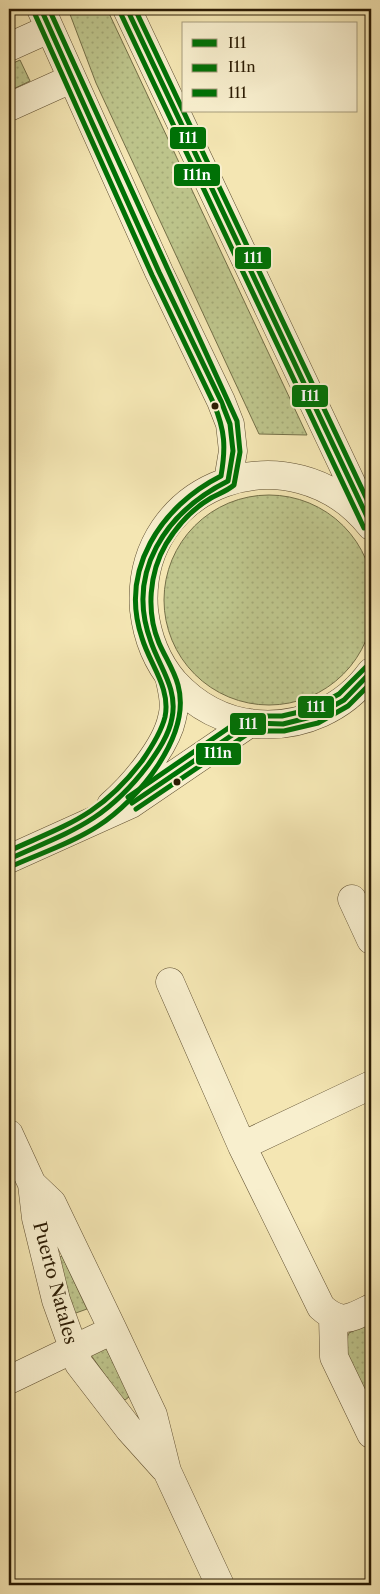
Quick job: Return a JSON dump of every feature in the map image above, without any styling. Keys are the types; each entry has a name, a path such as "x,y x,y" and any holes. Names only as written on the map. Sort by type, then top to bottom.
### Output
{"street":[{"path":"127,9 371,525"},
{"path":"9,47 45,19 221,401 230,424 233,451 228,481"},
{"path":"9,107 71,79"},
{"path":"371,525 350,503 323,485 307,480 292,476 260,474 228,481 199,495 176,516 158,542 147,572 144,603 148,634 154,649 170,676 199,704 224,716 250,723 283,724 315,716 344,700 371,672"},
{"path":"94,819 119,798 145,768 169,729 174,707 170,676"},
{"path":"9,859 130,804 250,723"},
{"path":"352,899 371,940"},
{"path":"170,982 242,1146 321,1307 333,1317 350,1318 371,1308"},
{"path":"242,1146 371,1085"},
{"name":"Puerto Natales","path":"9,1134 32,1184 38,1227 56,1300 79,1364 124,1422 167,1471"},
{"name":"Puerto Natales","path":"32,1184 52,1203 153,1415 167,1471 220,1585"},
{"path":"333,1317 334,1357 371,1434"},
{"path":"9,1380 72,1348 113,1330"}],"green space":[{"path":"68,9 107,9 307,435 259,434 96,83"},
{"path":"20,60 30,81 9,91 9,65"},
{"path":"259,495 279,495 300,499 319,507 344,525 357,541 370,569 374,600 370,631 357,659 344,675 328,688 300,701 279,705 259,705 238,701 219,693 202,682 187,667 176,650 168,631 164,610 164,590 168,569 176,550 187,533 202,518 219,507 238,499"},
{"path":"62,1256 87,1309 73,1314 58,1258"},
{"path":"371,1322 371,1417 341,1354 349,1333"},
{"path":"103,1342 127,1390 129,1397 125,1400 120,1396 88,1351"}],"transit line":[{"name":"I11","path":"9,859 86,823 117,800 148,765 163,743 172,718 173,698 151,642 144,616 143,592 148,568 156,547 186,509 228,481 233,451 230,424 221,401 159,272 41,9"},
{"name":"I11n","path":"12,866 78,838 98,826 129,800 158,765 177,725 180,705 178,685 159,643 152,619 151,593 156,567 166,544 185,518 204,502 234,485 240,452 237,421 49,9"},
{"name":"I11","path":"127,9 371,525"},
{"name":"111","path":"135,9 182,108"},
{"name":"111","path":"9,851 66,825 97,807 127,780 142,761 161,729 165,717 165,696 142,638 136,613 136,588 141,565 150,543 180,504 199,489 221,476 224,456 224,439 214,404 152,275 34,12"},
{"name":"I11n","path":"120,12 364,528"},
{"name":"111","path":"184,112 371,508"},
{"name":"111","path":"128,797 246,716 282,716 312,709 339,694 366,667"},
{"name":"I11","path":"132,803 250,723 283,724 315,716 344,700 371,672"},
{"name":"I11n","path":"136,809 252,731 284,731 318,723 348,706 371,683"}]}
